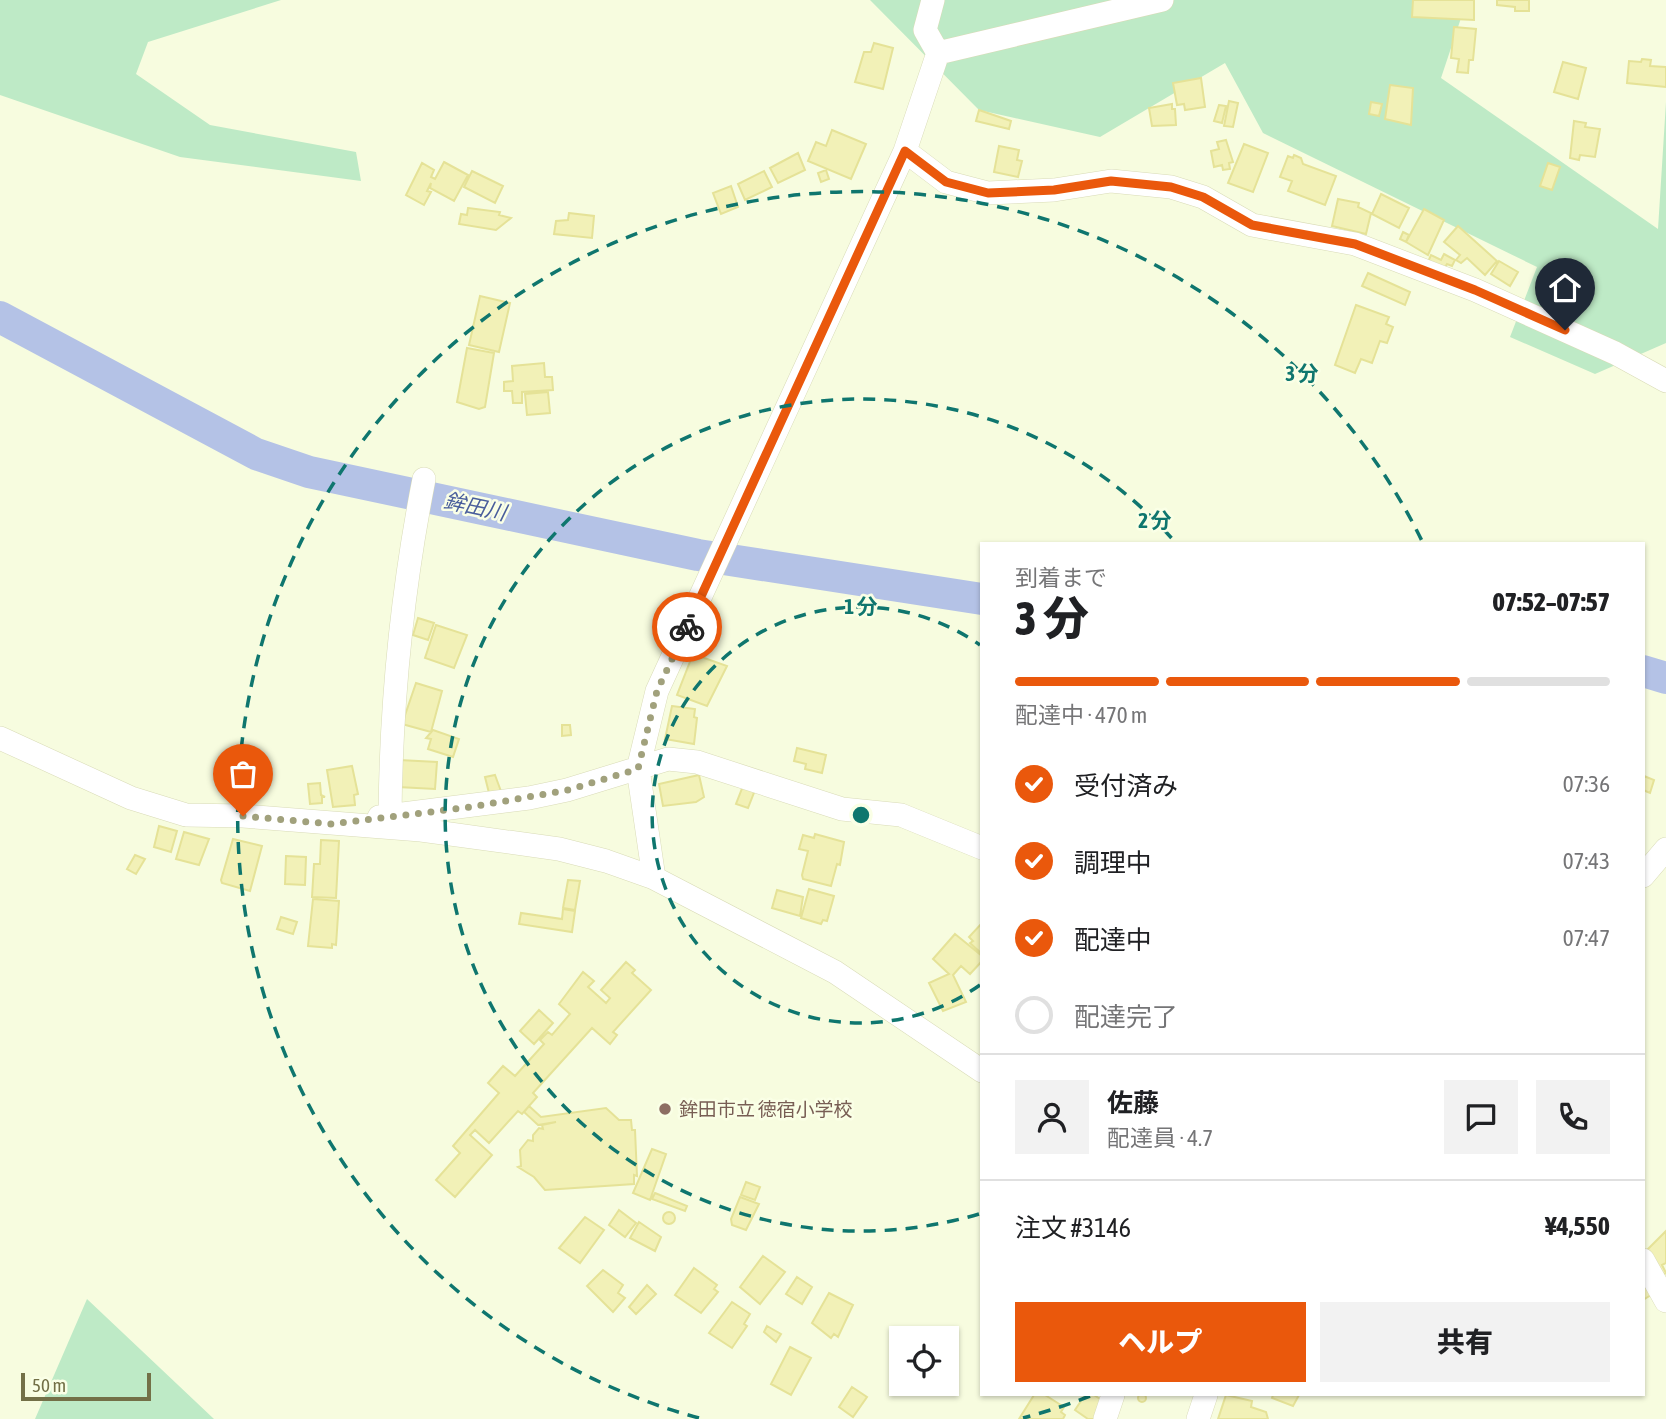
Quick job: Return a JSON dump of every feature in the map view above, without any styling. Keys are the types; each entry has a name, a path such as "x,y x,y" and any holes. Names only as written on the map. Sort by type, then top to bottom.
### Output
{"street":[{"path":"654,878 638,769 657,691 905,151 938,53 925,30 933,0"},
{"path":"938,53 1163,0"},
{"path":"905,151 946,182 988,193 1054,190 1111,181 1171,187 1203,197 1252,225 1355,244 1475,290 1615,353 1666,381"},
{"path":"390,816 391,726 404,592 424,479"},
{"path":"0,738 131,797 186,815 421,830 559,849 654,878 835,972 980,1070"},
{"path":"332,824 529,798 668,759 697,762 842,809 901,816 980,847"},
{"path":"1645,874 1666,849"},
{"path":"1645,1264 1666,1301"},
{"path":"1105,1419 1113,1396"},
{"path":"1198,1419 1206,1396"}],"green space":[{"path":"0,0 281,0 148,42 136,74 210,125 356,152 361,181 180,157 0,95"},
{"path":"870,0 1467,0 1441,78 1658,229 1666,102 1666,343 1595,374 1510,337 1537,267 1263,133 1225,63 1100,137 979,110"},
{"path":"87,1299 214,1419 35,1419"}],"building":[{"path":"1413,0 1474,0 1474,20 1412,17"},
{"path":"1497,0 1529,0 1529,11 1515,11 1515,7 1497,5"},
{"path":"1454,27 1476,29 1473,60 1469,60 1468,73 1457,72 1459,59 1451,58"},
{"path":"874,43 893,48 883,89 855,82 864,52 871,52"},
{"path":"1642,59 1651,60 1650,66 1666,67 1666,87 1627,83 1629,61 1641,62"},
{"path":"1563,62 1586,68 1578,99 1554,92"},
{"path":"1201,78 1205,107 1185,110 1184,104 1177,105 1173,83"},
{"path":"1390,85 1413,88 1411,125 1385,119"},
{"path":"1229,101 1238,103 1233,127 1224,126"},
{"path":"1371,102 1382,104 1379,116 1369,114"},
{"path":"1172,104 1176,125 1152,126 1149,108"},
{"path":"1219,105 1226,106 1222,123 1214,121"},
{"path":"979,110 1011,121 1009,129 976,121"},
{"path":"1574,121 1586,123 1585,127 1600,129 1595,157 1580,155 1579,160 1570,158"},
{"path":"832,130 866,144 851,179 808,161 816,142 826,146"},
{"path":"1226,140 1233,162 1229,163 1230,169 1223,170 1222,165 1214,167 1211,151 1219,149 1217,142"},
{"path":"1244,144 1268,153 1253,192 1228,183"},
{"path":"999,146 1019,150 1017,160 1022,161 1018,177 994,172"},
{"path":"798,153 805,170 778,183 770,168"},
{"path":"1294,155 1301,158 1303,164 1336,176 1325,205 1288,191 1292,181 1280,177 1288,156 1293,158"},
{"path":"444,162 468,175 454,201 430,188 431,183 427,191 431,192 424,205 406,195 422,163 434,170 431,177 435,179"},
{"path":"1548,163 1560,167 1552,190 1540,186"},
{"path":"826,170 829,179 821,182 818,173"},
{"path":"472,171 503,186 495,203 464,187"},
{"path":"764,171 772,187 745,200 738,184"},
{"path":"731,186 738,207 721,214 713,193"},
{"path":"1381,194 1409,208 1399,228 1372,214"},
{"path":"1338,199 1359,203 1358,207 1371,213 1366,234 1332,226"},
{"path":"468,208 500,212 499,215 511,218 496,230 459,224 461,214 467,215"},
{"path":"1424,209 1444,220 1428,255 1406,242"},
{"path":"569,213 594,216 592,238 554,234 556,221 568,220"},
{"path":"1458,226 1497,261 1485,275 1467,258 1461,263 1456,260 1460,255 1444,242"},
{"path":"1403,232 1409,235 1406,242 1400,239"},
{"path":"1444,254 1455,260 1452,266 1447,264 1444,269 1428,262 1431,255 1441,260"},
{"path":"1499,261 1518,272 1510,286 1491,274"},
{"path":"1368,273 1410,292 1405,305 1362,286"},
{"path":"480,296 510,303 499,352 469,345"},
{"path":"1356,305 1389,317 1386,324 1393,327 1387,343 1380,341 1372,363 1361,359 1355,373 1335,365"},
{"path":"467,348 494,353 485,407 479,409 457,402"},
{"path":"544,363 545,377 552,377 553,390 522,392 522,403 513,403 512,391 504,391 504,382 513,381 512,366"},
{"path":"548,392 550,413 527,415 525,394"},
{"path":"418,618 434,623 428,640 413,635"},
{"path":"436,625 467,635 454,668 425,658"},
{"path":"693,654 727,666 707,706 677,695"},
{"path":"416,683 442,691 431,732 402,724"},
{"path":"672,706 695,709 694,717 697,718 694,744 665,739"},
{"path":"562,725 570,725 571,735 562,736"},
{"path":"433,730 459,739 453,757 428,749 431,739 426,738"},
{"path":"797,748 826,755 822,773 805,769 806,764 794,761"},
{"path":"399,760 437,762 435,789 398,787"},
{"path":"352,766 358,794 354,795 355,805 333,807 327,770"},
{"path":"495,775 502,794 490,797 485,777"},
{"path":"699,775 704,797 696,802 663,806 659,784"},
{"path":"1645,776 1654,780 1650,793 1645,791"},
{"path":"320,783 321,795 325,797 322,797 322,803 310,804 308,784"},
{"path":"743,786 755,790 748,808 736,804"},
{"path":"159,826 177,831 171,852 154,847"},
{"path":"184,832 209,839 199,865 176,859"},
{"path":"815,834 844,842 840,865 837,864 831,886 803,879 808,851 799,849 803,835 814,838"},
{"path":"233,839 262,846 250,891 222,883 221,880"},
{"path":"321,840 339,841 336,898 312,897 314,864 320,864"},
{"path":"135,855 145,859 136,874 127,869"},
{"path":"286,856 306,857 305,885 285,884"},
{"path":"568,880 580,881 575,910 563,908"},
{"path":"809,889 834,896 827,921 823,920 821,924 801,918"},
{"path":"777,890 803,897 800,916 772,908"},
{"path":"313,899 339,901 336,945 332,944 332,948 308,946"},
{"path":"563,909 575,911 572,932 519,924 521,913 562,919"},
{"path":"281,917 297,922 293,934 277,929"},
{"path":"980,925 980,952 970,943 973,941 969,937"},
{"path":"955,934 980,954 980,963 970,974 961,966 953,975 966,1002 943,1011 929,983 949,974 933,959"},
{"path":"626,962 635,970 632,973 651,990 613,1032 617,1035 610,1044 592,1028 533,1093 537,1097 522,1114 518,1111 489,1143 475,1130 470,1135 492,1155 455,1197 436,1180 460,1153 453,1146 499,1093 488,1083 503,1066 515,1076 544,1044 540,1040 548,1032 552,1035 570,1014 559,1004 583,972 594,981 588,987 606,1003 610,998 601,990"},
{"path":"539,1010 553,1023 534,1044 520,1031"},
{"path":"529,1106 541,1117 606,1108 619,1120 631,1120 632,1130 635,1130 637,1176 634,1175 634,1184 545,1190 534,1177 518,1167 521,1166 520,1150 528,1140 533,1141 533,1135 539,1128 543,1129 542,1125 556,1122 538,1125 524,1112"},
{"path":"652,1149 666,1154 650,1200 633,1193"},
{"path":"746,1182 760,1187 755,1200 741,1195"},
{"path":"655,1193 687,1206 685,1211 652,1199"},
{"path":"740,1197 759,1204 746,1230 732,1225 731,1219"},
{"path":"619,1210 636,1223 625,1237 609,1225"},
{"path":"669,1212 675,1218 669,1224 663,1218"},
{"path":"585,1217 604,1230 580,1263 559,1248"},
{"path":"639,1222 661,1237 655,1251 630,1238"},
{"path":"1666,1231 1666,1263 1662,1265 1666,1273 1661,1276 1647,1250"},
{"path":"763,1256 785,1272 760,1304 740,1287"},
{"path":"694,1268 717,1285 714,1289 718,1292 701,1313 675,1295"},
{"path":"603,1270 623,1285 618,1293 625,1298 613,1312 587,1286"},
{"path":"797,1277 812,1287 802,1304 786,1294"},
{"path":"647,1285 656,1294 636,1314 629,1307"},
{"path":"1645,1286 1651,1295 1645,1299"},
{"path":"829,1293 853,1305 838,1337 834,1334 831,1338 812,1323"},
{"path":"732,1302 750,1314 744,1324 747,1326 732,1348 709,1333"},
{"path":"767,1326 781,1334 776,1342 764,1332"},
{"path":"790,1347 811,1358 791,1395 771,1384"},
{"path":"852,1387 867,1397 853,1417 839,1407"},
{"path":"1033,1396 1047,1396 1064,1407 1061,1412 1065,1415 1063,1419 1019,1419"},
{"path":"1084,1396 1096,1396 1106,1403 1096,1419 1088,1419 1075,1410"},
{"path":"1139,1396 1145,1396 1145,1401 1139,1401"},
{"path":"1226,1396 1230,1396 1252,1401 1251,1407 1266,1412 1268,1419 1218,1419"},
{"path":"1273,1396 1298,1396 1293,1406"}],"waterway":[{"name":"鉾田川","path":"0,317 256,454 309,472 698,555 980,599"},
{"name":"鉾田川","path":"1645,672 1666,678"}],"way so far":[{"path":"243,816 332,824 529,798 568,790 638,769 657,691 687,627"}],"place":[{"name":"鉾田市立 徳宿小学校","path":"665,1109"}],"route":[{"path":"687,627 905,151 946,182 988,193 1054,190 1111,181 1171,187 1203,197 1252,225 1355,244 1475,290 1565,330"}]}
